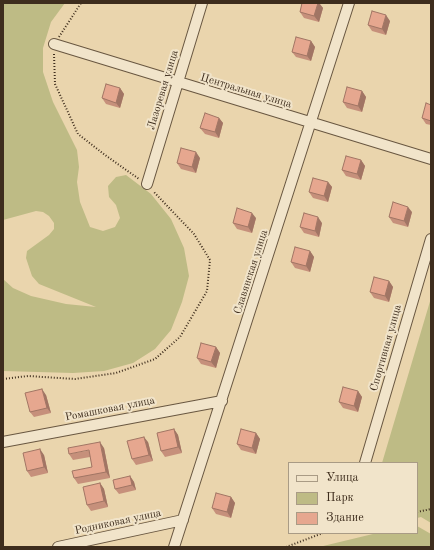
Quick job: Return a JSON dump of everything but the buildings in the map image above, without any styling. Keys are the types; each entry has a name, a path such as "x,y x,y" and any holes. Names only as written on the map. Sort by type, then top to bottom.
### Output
{"street":[{"name":"Лазоревая улица","path":"147,184 202,3"},
{"name":"Славянская улица","path":"174,547 349,3"},
{"name":"Центральная улица","path":"54,44 431,159"},
{"name":"Спортивная улица","path":"365,462 431,239"},
{"name":"Ромашковая улица","path":"3,442 222,401"},
{"name":"Родниковая улица","path":"58,547 183,520"}],"path":[{"path":"3,379 28,376 75,379 116,373 155,359 180,337 207,291 210,260 194,234 147,184 105,156 78,134 55,84 54,44 81,3"},
{"path":"418,512 431,509"},
{"path":"286,547 320,534"}],"green space":[{"path":"3,3 65,3 51,22 43,48 43,72 53,102 77,150 79,167 77,182 80,202 90,227 103,231 115,227 120,218 116,205 109,197 108,186 116,177 126,175 151,194 171,219 184,248 189,276 182,302 171,330 155,349 133,363 104,371 73,373 3,371 3,279 13,288 31,296 66,304 96,307 39,284 32,276 26,258 27,251 49,235 54,229 54,223 49,216 43,212 36,211 3,220"},
{"path":"431,298 431,523 421,517 418,518 418,462 382,462"},
{"path":"418,527 431,534 431,547 319,547 373,534 418,534"}]}
